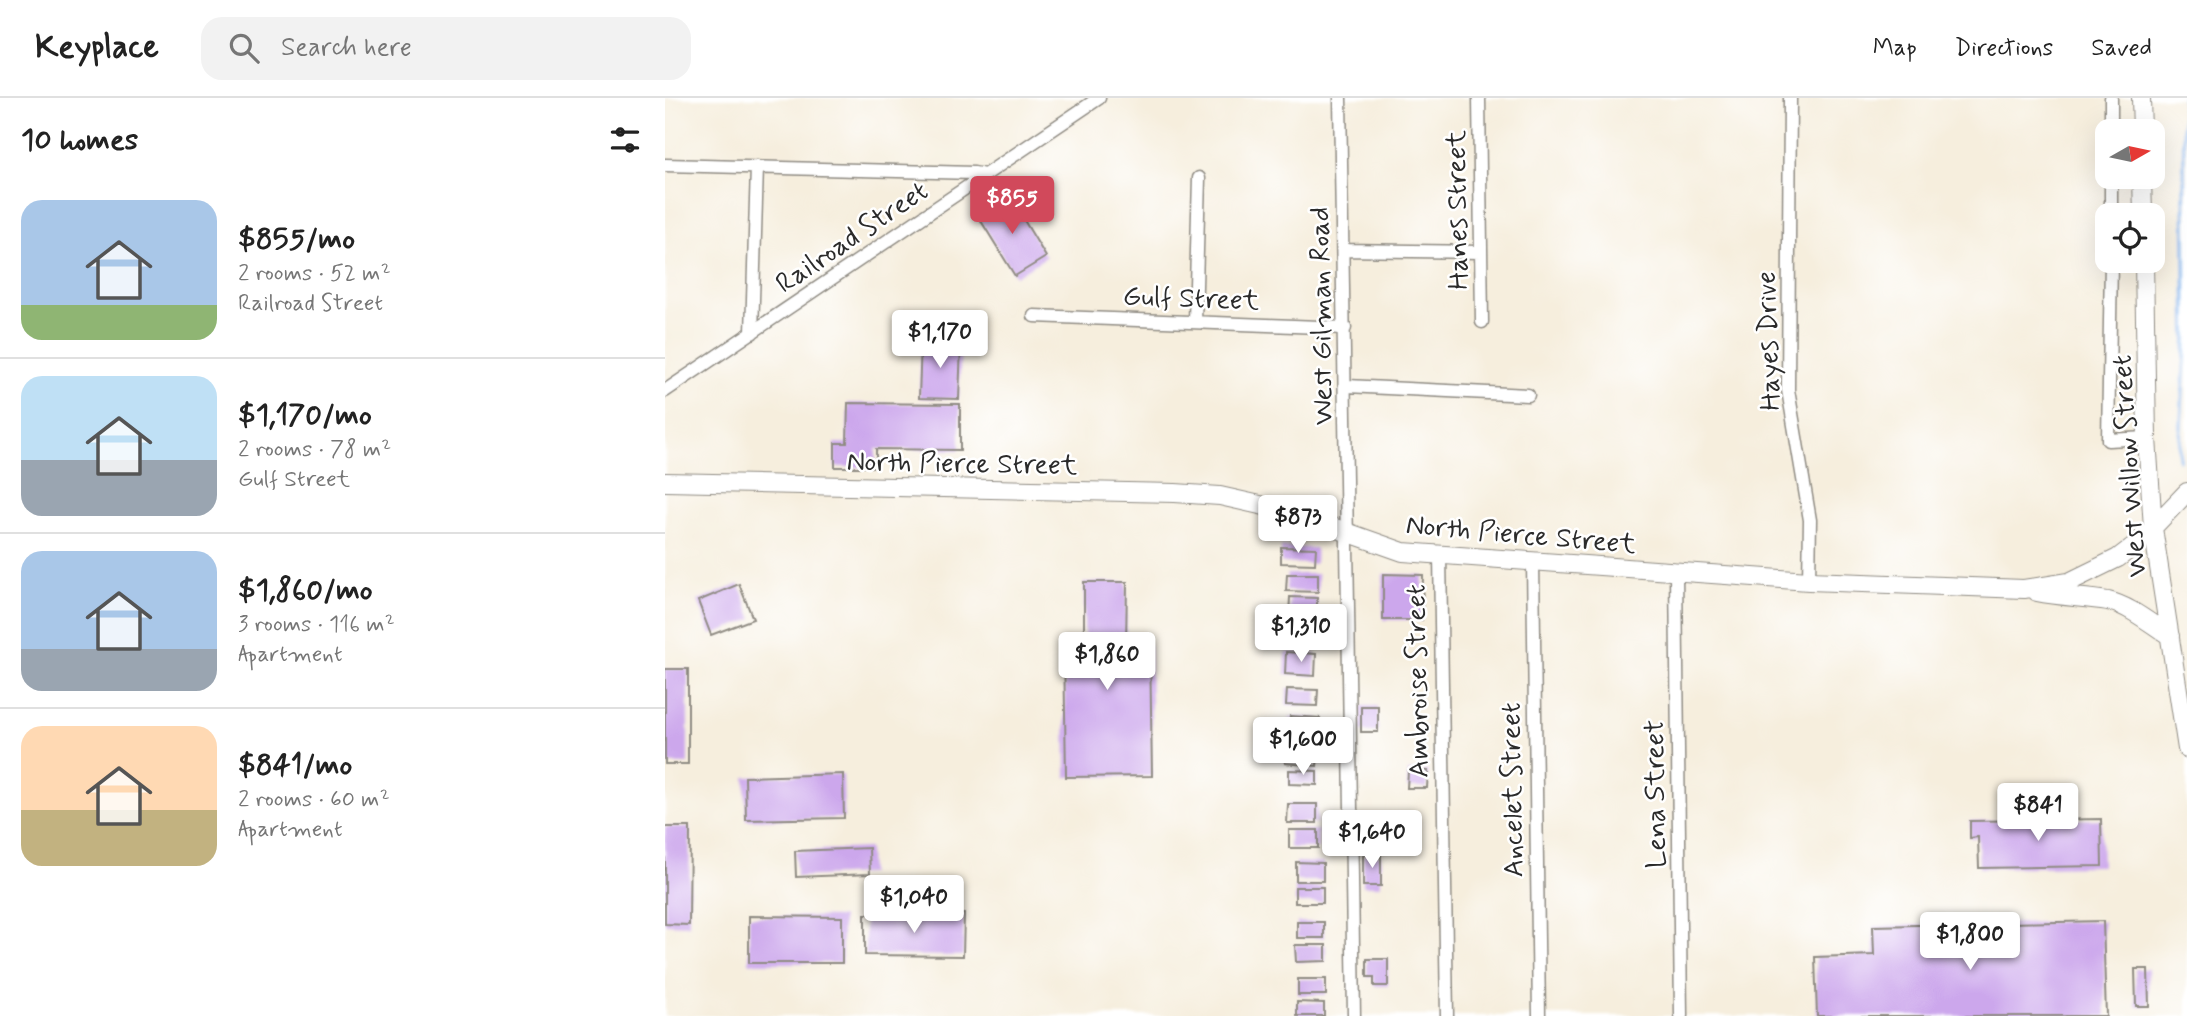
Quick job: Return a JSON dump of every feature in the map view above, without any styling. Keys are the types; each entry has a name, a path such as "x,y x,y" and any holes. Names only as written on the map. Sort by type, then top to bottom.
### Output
{"street":[{"name":"Railroad Street","path":"665,391 1098,98"},
{"name":"West Gilman Road","path":"1340,98 1347,386 1348,673 1354,1016"},
{"name":"Hanes Street","path":"1479,98 1482,321"},
{"name":"Hayes Drive","path":"1790,98 1788,390 1810,520 1809,581"},
{"path":"2111,98 2111,119"},
{"path":"2141,98 2141,119"},
{"path":"665,165 984,175"},
{"path":"752,333 757,167"},
{"path":"1195,322 1199,178"},
{"path":"1343,250 1481,252"},
{"path":"2112,273 2108,440 2147,438"},
{"name":"West Willow Street","path":"2144,273 2147,438 2153,528 2187,743"},
{"name":"Gulf Street","path":"1034,316 1345,328"},
{"path":"1347,386 1528,395"},
{"name":"North Pierce Street","path":"665,482 1208,495 1255,502 1287,511 1392,550 1809,581 2024,589 2069,582 2119,558 2153,528 2187,492"},
{"name":"Ambroise Street","path":"1440,555 1447,1016"},
{"name":"Ancelet Street","path":"1533,562 1539,1016"},
{"name":"Lena Street","path":"1676,572 1681,1016"},
{"path":"2024,589 2059,597 2110,602 2170,636"}],"building":[{"path":"1010,197 1046,257 1015,276 978,216"},
{"path":"921,342 961,343 959,399 919,398"},
{"path":"848,403 960,404 960,450 876,449 876,467 835,467 835,443 847,443"},
{"path":"1281,547 1316,548 1315,564 1281,563"},
{"path":"1287,574 1318,574 1318,592 1286,591"},
{"path":"1383,574 1423,575 1422,620 1383,620"},
{"path":"1084,582 1127,582 1126,646 1150,645 1152,776 1066,777 1064,646 1084,645"},
{"path":"739,584 753,619 711,635 698,601"},
{"path":"1290,597 1317,598 1317,616 1289,615"},
{"path":"1290,630 1318,631 1318,645 1289,643"},
{"path":"1286,652 1316,654 1315,676 1285,674"},
{"path":"665,669 688,669 688,764 665,764"},
{"path":"1287,689 1318,690 1317,706 1286,705"},
{"path":"1361,706 1378,706 1378,732 1361,732"},
{"path":"1290,716 1320,718 1318,736 1288,733"},
{"path":"1286,745 1319,747 1317,766 1285,763"},
{"path":"1289,770 1317,771 1317,785 1289,784"},
{"path":"1408,771 1428,771 1427,788 1407,788"},
{"path":"843,774 844,818 746,820 745,777"},
{"path":"1288,804 1317,804 1317,823 1287,823"},
{"path":"2101,819 2102,866 1979,868 1978,837 1970,838 1970,821"},
{"path":"665,827 690,827 689,925 665,924"},
{"path":"1289,830 1318,830 1318,848 1289,848"},
{"path":"869,848 870,874 796,877 795,851"},
{"path":"1363,855 1381,855 1381,886 1363,886"},
{"path":"1296,862 1323,863 1323,881 1296,881"},
{"path":"1295,887 1323,887 1323,903 1295,903"},
{"path":"865,914 964,914 963,956 865,955"},
{"path":"749,916 842,917 842,963 749,963"},
{"path":"2103,921 2106,1016 1817,1016 1815,957 1874,955 1873,926"},
{"path":"1297,922 1324,922 1324,938 1297,938"},
{"path":"1295,945 1326,945 1326,961 1296,962"},
{"path":"1367,959 1388,959 1388,986 1374,986 1374,977 1367,977"},
{"path":"2135,969 2148,969 2149,1006 2136,1006"},
{"path":"1298,979 1326,979 1326,995 1298,995"},
{"path":"1297,1002 1324,1003 1324,1016 1297,1016"}],"waterway":[{"path":"2179,460 2186,337 2183,98"}]}
